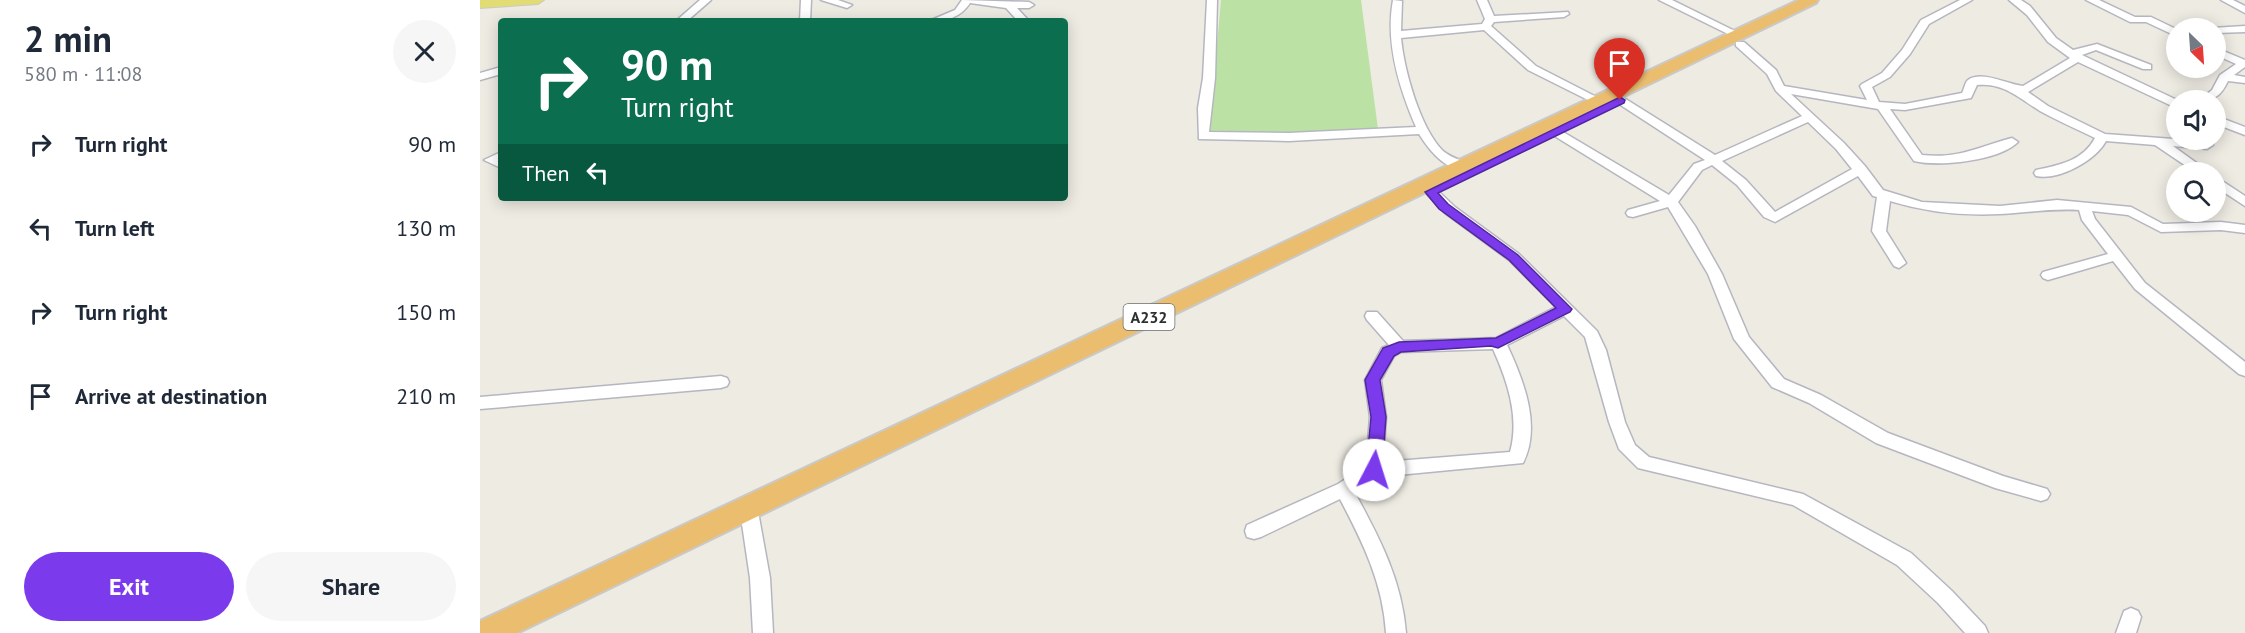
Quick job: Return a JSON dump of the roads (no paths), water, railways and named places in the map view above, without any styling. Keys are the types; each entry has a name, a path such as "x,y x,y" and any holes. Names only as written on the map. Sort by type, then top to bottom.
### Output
{"highway":[{"name":"A232","path":"1739,39 1811,0"},
{"name":"A232","path":"486,633 1464,166 1609,102 1739,39 1828,0"},
{"name":"A232","path":"513,633 750,517 1431,192 1554,132 1609,102"}],"main road":[{"path":"480,4 538,0"}],"street":[{"path":"685,18 706,0"},
{"path":"805,18 806,0"},
{"path":"826,0 847,5"},
{"path":"942,18 959,12 968,0 1010,6 1029,6"},
{"path":"1212,0 1209,78 1204,108 1203,136 1289,138 1424,130"},
{"path":"1482,0 1488,23 1532,68 1609,102 1688,142 1738,179 1766,213 1775,218 1861,169"},
{"path":"1664,0 1739,39 1772,72 1780,89 1861,169 1878,193 1920,206 1942,209 2000,210 2057,204 2131,211 2161,228 2221,226 2245,229"},
{"path":"1967,0 1925,22 1886,75 1866,86 1918,158 1930,160 1967,157 1992,151 2012,142"},
{"path":"2014,0 2031,10 2039,24 2053,40 2075,56 2166,100"},
{"path":"2091,0 2134,20 2147,19 2166,28"},
{"path":"1396,1 1396,35 1401,68 1424,130 1438,153 1464,166"},
{"path":"2230,2 2245,2"},
{"path":"2230,2 2245,10"},
{"path":"1010,6 1021,18"},
{"path":"1396,35 1564,14"},
{"path":"2226,30 2245,29"},
{"path":"2017,89 2025,89 2075,56 2097,47 2147,67"},
{"path":"2226,55 2244,63 2226,76"},
{"path":"480,77 498,71"},
{"path":"2226,77 2245,80"},
{"path":"1780,89 1816,93 1879,106 1905,107 1968,96 1972,82 1990,80 2017,89 2044,108 2102,137 2166,143"},
{"path":"1633,213 1671,202 1698,167 1810,117"},
{"path":"2226,127 2245,131"},
{"path":"1554,132 1671,202 1688,226 1715,274 1742,339 1778,383 1815,399 1882,438 2001,483 2041,494"},
{"path":"2040,173 2074,165 2086,158 2102,137"},
{"path":"2160,143 2188,162"},
{"path":"480,171 497,160"},
{"path":"2226,188 2245,202"},
{"path":"1431,192 1443,206 1514,257 1592,335 1598,350 1610,401 1628,449 1644,463 1797,499 1904,559 1945,597 1978,633"},
{"path":"1884,195 1879,231 1899,263"},
{"path":"2084,206 2088,220 2140,286 2245,370"},
{"path":"2048,275 2116,256"},
{"path":"1374,470 1378,417 1372,380 1388,352 1399,347 1491,341 1498,343 1565,309"},
{"path":"1372,316 1399,347"},
{"path":"1254,531 1344,489 1374,470 1517,458 1522,446 1522,419 1514,386 1498,343"},
{"path":"480,403 721,382"},
{"path":"1344,489 1384,566 1396,619 1396,633"},
{"path":"750,517 760,578 763,633"}]}
